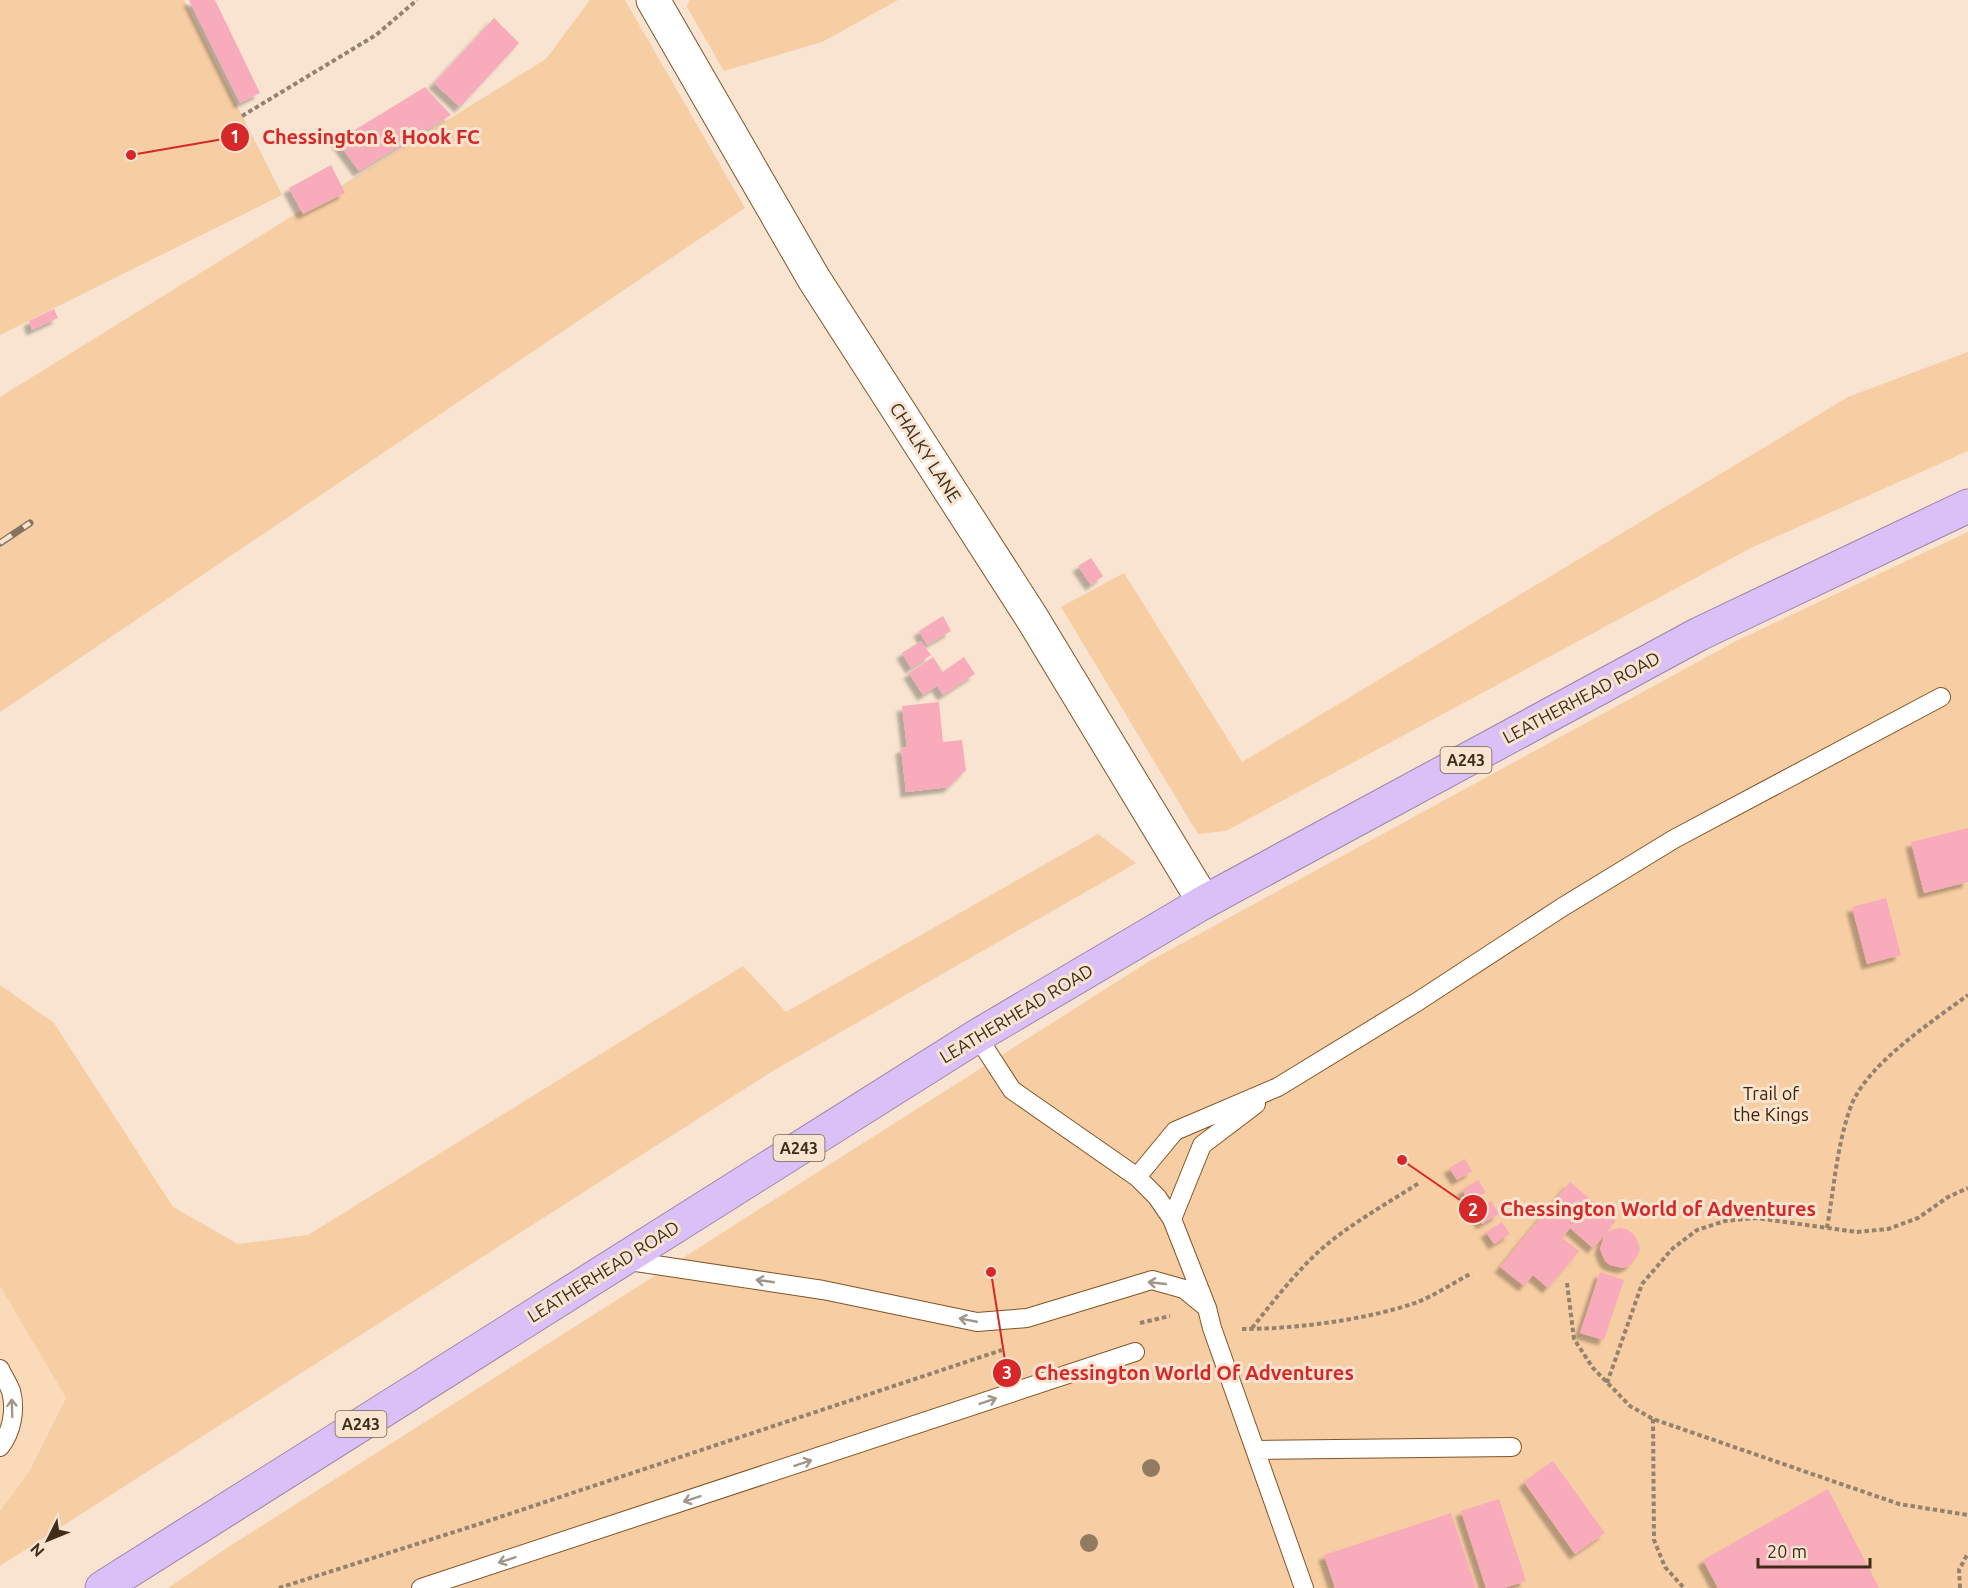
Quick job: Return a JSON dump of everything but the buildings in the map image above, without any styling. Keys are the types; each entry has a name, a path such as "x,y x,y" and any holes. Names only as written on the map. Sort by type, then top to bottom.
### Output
{"highway":[{"name":"LEATHERHEAD ROAD","path":"102,1588 977,1035 1204,902 1699,634 1968,506"}],"street":[{"name":"CHALKY LANE","path":"653,0 814,279 1032,618 1204,902"}],"lane":[{"path":"1172,1219 1202,1144 1278,1087 1674,839 1941,697"},
{"path":"977,1035 1012,1090 1137,1177 1157,1197 1172,1219 1207,1308 1304,1588"},
{"path":"1137,1177 1175,1131 1278,1087"},
{"path":"621,1260 823,1290 977,1322 1027,1318 1152,1280 1184,1288 1207,1308"},
{"path":"421,1588 1135,1352"},
{"path":"0,1369 11,1391 14,1414 5,1441 0,1447"},
{"path":"1255,1450 1512,1448"},
{"path":"135,1588 189,1532"}],"path":[{"path":"242,116 376,35 417,0"},
{"path":"1827,1228 1843,1136 1852,1103 1871,1074 1922,1029 1968,995"},
{"path":"1251,1329 1283,1289 1317,1253 1357,1223 1419,1183"},
{"path":"1607,1383 1642,1284 1672,1249 1697,1230 1725,1221 1756,1218 1857,1232 1888,1229 1918,1218 1948,1197 1968,1188"},
{"path":"1567,1283 1574,1339 1593,1368 1630,1406 1653,1419 1899,1504 1968,1515"},
{"path":"1653,1419 1654,1540 1665,1567 1684,1588"},
{"path":"1960,1588 1959,1570 1968,1553"}],"shaded area":[{"path":"0,1286 66,1398 29,1472 0,1511"}],"green space":[{"path":"0,0 184,0 282,195 0,335"},
{"path":"590,0 625,0 745,208 0,712 0,397 546,59"},
{"path":"690,0 898,0 822,42 724,71 687,7"},
{"path":"1968,352 1968,451 1751,548 1226,831 1198,834 1061,607 1124,573 1242,762 1848,397"},
{"name":"Trail of the Kings","path":"1968,532 1968,1588 168,1588 227,1548 1148,962 1738,640"},
{"path":"1098,834 1136,863 771,1072 0,1566 0,1511 29,1472 66,1398 0,1286 0,985 54,1023 173,1207 238,1244 308,1235 743,966 786,1012"}],"railway":[{"path":"0,543 30,523"}],"place":[{"name":"Chessington & Hook FC","path":"131,155"},
{"name":"Chessington World of Adventures","path":"1402,1160"},
{"name":"Chessington World Of Adventures","path":"991,1272"}]}
